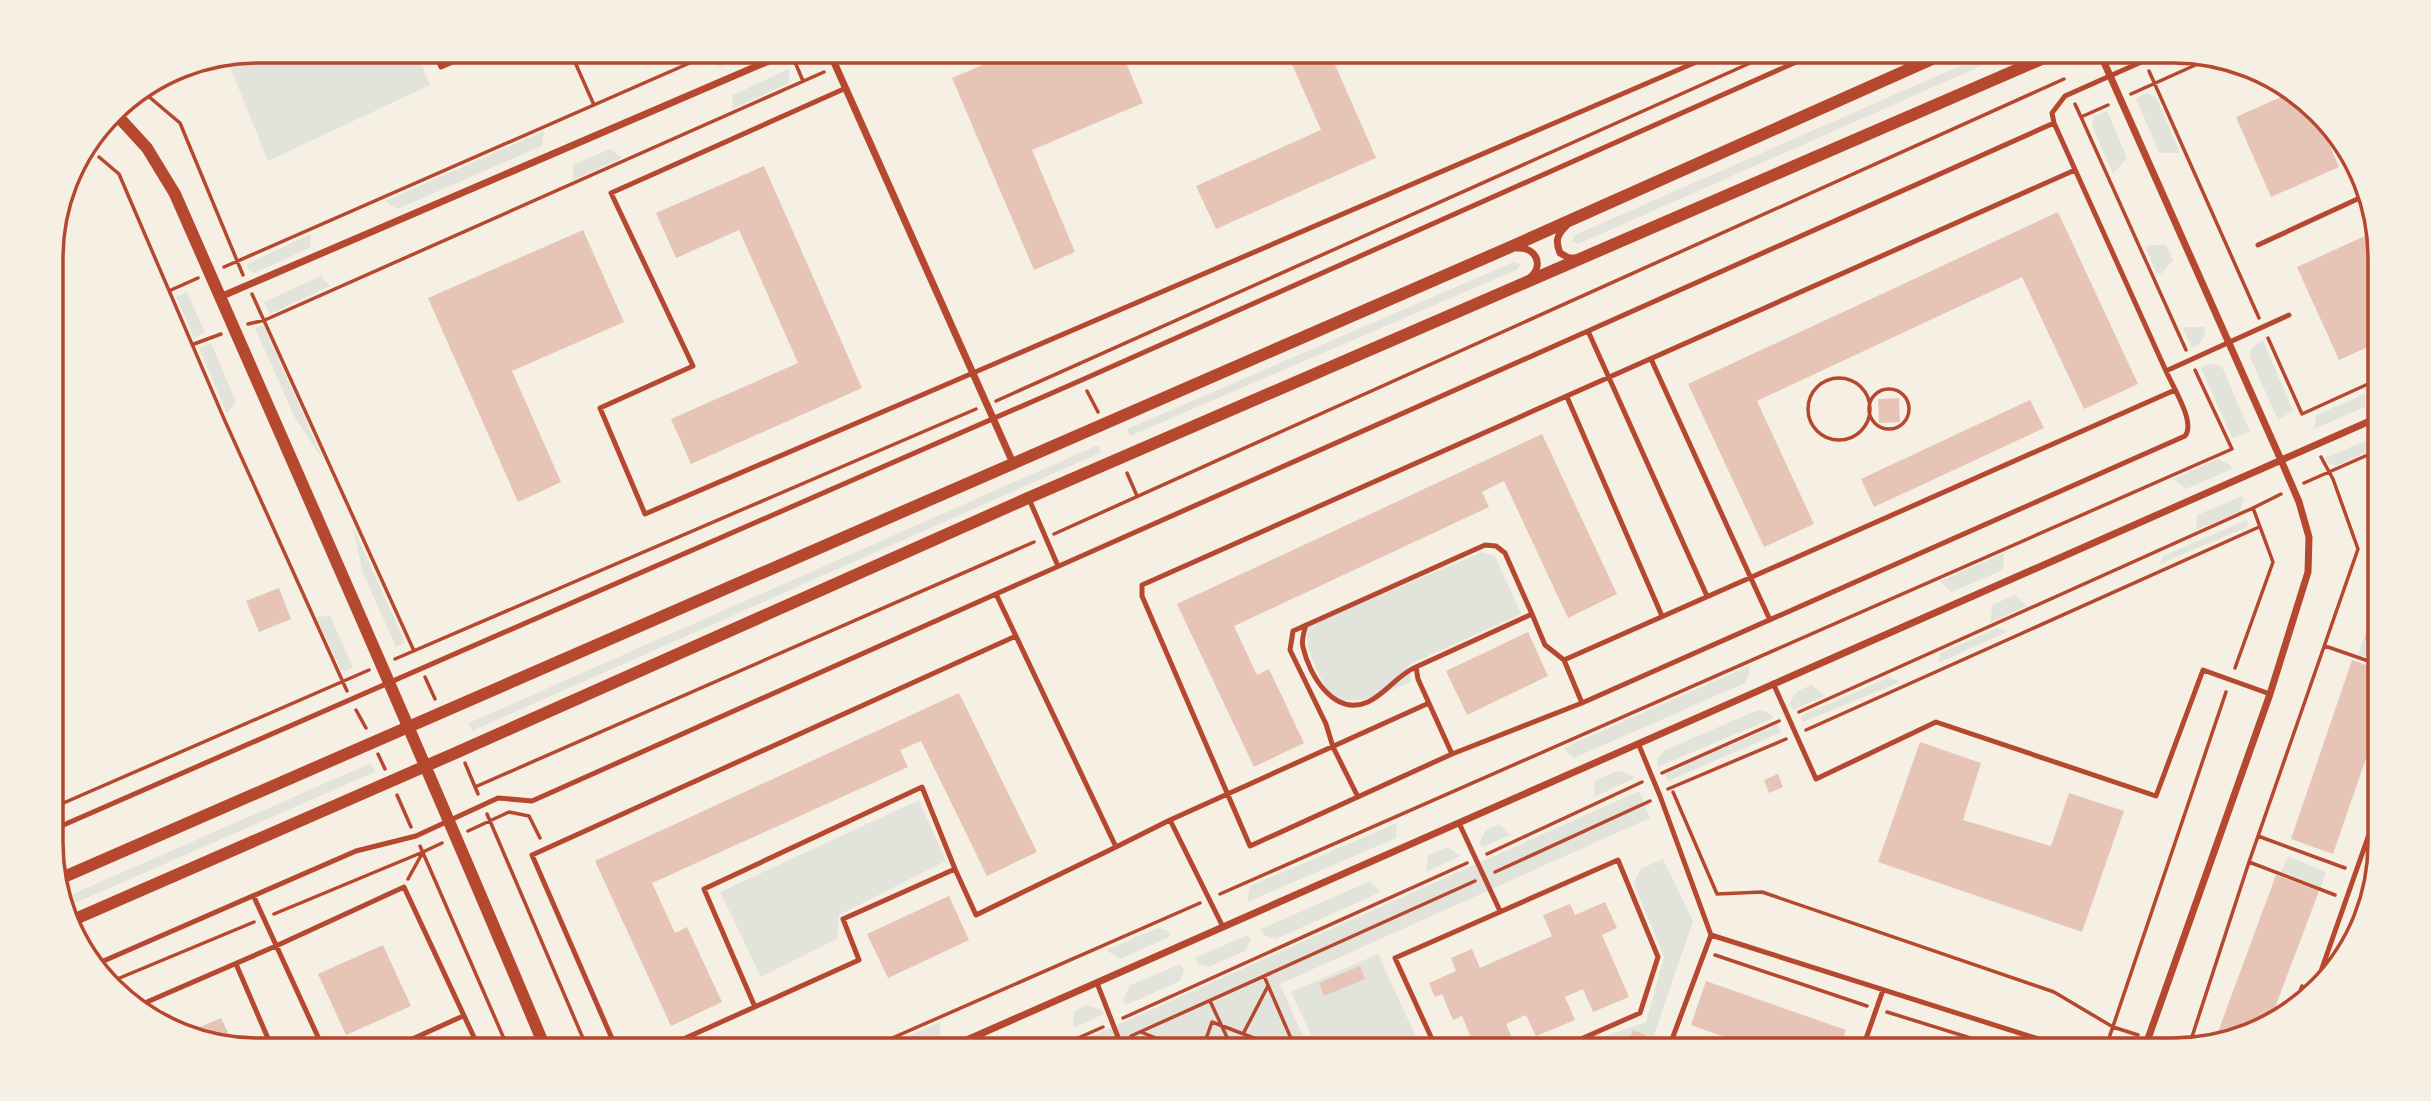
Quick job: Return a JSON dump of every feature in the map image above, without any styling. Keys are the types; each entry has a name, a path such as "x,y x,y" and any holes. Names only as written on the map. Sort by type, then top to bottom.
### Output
{"street":[{"path":"220,296 763,63"},
{"path":"835,63 1013,463"},
{"path":"67,876 1508,248 1923,63"},
{"path":"78,918 1028,498 2032,63"},
{"path":"2104,63 2281,460 2309,537 2308,572 2270,694 2148,1038"},
{"path":"121,119 147,148 176,194 407,727 450,820 541,1038"},
{"path":"1571,220 1558,234 1556,244 1560,253 1569,258 1587,257"},
{"path":"1508,248 1526,248 1534,253 1538,263 1535,272 1522,285"},
{"path":"971,1038 2368,422"}],"lane":[{"path":"846,88 611,193 693,366 600,408 645,514 1695,63"},
{"path":"63,825 1109,368 1794,63"},
{"path":"2075,170 1142,585 1142,596 1250,846 1452,754 1582,703 2185,436 2189,432 2190,423 2054,123 2052,113 2065,96 2138,63"},
{"path":"103,961 356,851 416,836 498,798 532,801 2054,123"},
{"path":"2258,245 2358,199"},
{"path":"2166,371 2289,315"},
{"path":"1588,331 1707,596"},
{"path":"1651,359 1770,620"},
{"path":"1564,660 2175,390"},
{"path":"1567,397 1662,616"},
{"path":"1028,498 1058,566"},
{"path":"1358,797 1290,650 1293,631 1485,545 1496,546 1505,553 1545,645 1564,660 1582,703"},
{"path":"996,594 1116,847"},
{"path":"1306,625 1302,645 1325,694 1337,701 1353,705 1366,703 1384,693 1404,673 1532,614"},
{"path":"612,1038 532,855 1016,636"},
{"path":"1416,667 1418,679 1452,754"},
{"path":"1773,683 1815,779 1936,722 2156,796 2203,670 2270,694"},
{"path":"755,1007 704,889 922,787 976,915 1170,820 1429,703"},
{"path":"1637,743 1660,796 1710,936 1672,1038"},
{"path":"1170,820 1223,927"},
{"path":"1459,823 1500,911"},
{"path":"2322,969 2368,837"},
{"path":"1432,1038 1395,958 1618,860 1658,957 1640,1013 1583,1038"},
{"path":"686,1038 859,960 843,919 955,869"},
{"path":"146,1003 404,887 474,1038"},
{"path":"254,897 318,1038"},
{"path":"1710,936 2035,1038"},
{"path":"236,964 268,1038"},
{"path":"1097,983 1118,1038"},
{"path":"1866,1038 1883,990"},
{"path":"414,1038 463,1016"}],"path":[{"path":"575,63 594,105"},
{"path":"171,290 690,63"},
{"path":"796,63 804,82"},
{"path":"194,344 234,328 265,320 846,63"},
{"path":"414,650 987,404 1750,63"},
{"path":"2154,84 2196,65"},
{"path":"2149,71 2302,414 2368,384"},
{"path":"475,787 1046,537 2063,79"},
{"path":"149,97 180,123 236,261 442,713"},
{"path":"892,1038 2232,449 2081,117"},
{"path":"94,153 119,174 307,606 391,781 504,1038"},
{"path":"1833,378 1858,383 1865,390 1869,405 1870,416 1865,427 1858,434 1839,441 1820,435 1814,428 1808,411 1812,393 1817,386 1833,378"},
{"path":"1869,405 1877,393 1890,389 1903,394 1910,406 1910,413 1903,424 1892,430 1879,427 1870,416"},
{"path":"2192,1037 2249,862 2358,549 2333,479 2316,445"},
{"path":"2253,508 2368,455"},
{"path":"1128,1038 1660,796 1671,787 2260,527"},
{"path":"2325,646 2368,661"},
{"path":"63,803 342,681"},
{"path":"460,751 583,1038"},
{"path":"1671,787 1717,894 1762,892 1774,896 2054,992 2113,1027"},
{"path":"404,887 423,852 509,812 529,816 546,849"},
{"path":"2258,836 2346,868"},
{"path":"2249,862 2336,895"},
{"path":"1704,952 1970,1038"},
{"path":"1264,976 1291,1038"},
{"path":"1243,1034 1268,986"},
{"path":"1210,1001 1228,1038"},
{"path":"1206,1038 1212,1022 1254,1038"},
{"path":"1141,1032 1156,1038"}],"shaded area":[{"path":"258,63 421,63 430,85 268,161 229,66"},
{"path":"1967,63 1988,63 1578,244 1572,242 1575,235"},
{"path":"789,69 789,83 732,109 733,95"},
{"path":"2147,93 2157,98 2180,153 2159,153 2136,98"},
{"path":"2107,111 2127,158 2113,174 2092,125 2094,116"},
{"path":"544,131 542,146 397,209 385,201"},
{"path":"610,149 622,158 573,180 573,165"},
{"path":"311,234 310,248 254,273 248,270 247,264"},
{"path":"2148,245 2166,245 2173,260 2161,274 2156,272 2146,249"},
{"path":"1514,262 1520,264 1518,269 1130,436 1127,429"},
{"path":"321,276 330,286 270,314 264,302"},
{"path":"187,292 205,333 194,338 176,297"},
{"path":"263,325 324,461 295,418 255,328"},
{"path":"2204,327 2203,339 2192,348 2183,329"},
{"path":"2263,340 2293,411 2278,420 2250,357 2251,349"},
{"path":"211,343 236,402 227,414 199,348"},
{"path":"2209,364 2223,369 2250,432 2232,438 2201,368"},
{"path":"2365,394 2365,407 2314,429 2316,415"},
{"path":"2368,440 2368,451 2336,466 2328,463 2325,458"},
{"path":"1098,445 1102,452 472,731 469,723"},
{"path":"2218,459 2232,469 2186,489 2173,479"},
{"path":"2242,496 2244,500 2240,512 2196,530 2197,515"},
{"path":"2246,520 2249,526 2160,564 2163,556"},
{"path":"352,525 405,642 396,647 363,573"},
{"path":"1482,552 1495,556 1521,614 1408,665 1411,682 1392,690 1357,700 1337,698 1329,692 1310,652 1307,642 1309,626"},
{"path":"2004,553 2003,570 1951,592 1940,581"},
{"path":"2015,595 2027,606 1991,622 1992,605"},
{"path":"330,616 353,667 346,671 341,670 316,617"},
{"path":"1998,628 2007,632 1938,663 1941,653"},
{"path":"2364,639 2368,640 2368,658 2358,654"},
{"path":"1749,666 1745,683 1574,758 1563,748"},
{"path":"1890,677 1900,682 1803,722 1801,716"},
{"path":"1812,685 1825,696 1793,710 1790,703 1794,696"},
{"path":"1758,710 1767,712 1774,718 1657,767 1658,758 1665,750"},
{"path":"1777,725 1781,732 1668,781 1665,774"},
{"path":"371,763 375,772 73,904 71,895"},
{"path":"1623,771 1635,778 1594,797 1595,781"},
{"path":"1639,791 1650,818 1280,984 1304,1038 1088,1038"},
{"path":"919,800 946,861 839,915 837,939 761,977 720,892"},
{"path":"1397,823 1396,838 1247,902 1250,886"},
{"path":"1499,824 1510,835 1482,847 1480,841 1486,830"},
{"path":"1448,847 1460,856 1426,872 1428,855"},
{"path":"2288,856 2326,872 2321,887 2281,872"},
{"path":"1663,859 1693,921 1653,1038 1601,1038 1646,1022 1664,957 1634,884 1640,869"},
{"path":"1370,881 1381,892 1276,939 1264,935 1261,929"},
{"path":"1158,928 1168,931 1171,936 1120,959 1106,950"},
{"path":"1248,935 1251,940 1245,951 1209,967 1198,964 1195,958"},
{"path":"1378,954 1416,1038 1312,1038 1291,992"},
{"path":"1181,964 1184,970 1180,981 1126,1005 1123,999 1130,985"},
{"path":"1087,1005 1101,1010 1104,1014 1073,1028 1074,1011"},
{"path":"940,1022 940,1038 904,1038"}],"building":[{"path":"988,63 1126,63 1143,103 1032,150 1075,252 1034,270 952,78"},
{"path":"1291,63 1334,63 1376,158 1216,229 1196,186 1321,130"},
{"path":"2282,97 2311,120 2326,137 2339,167 2271,197 2236,117"},
{"path":"764,166 862,388 691,464 671,419 798,363 739,230 676,258 656,213"},
{"path":"2058,212 2138,384 2084,409 2022,277 1757,401 1814,524 1764,547 1688,384"},
{"path":"583,230 624,322 512,371 561,482 518,502 428,298"},
{"path":"2366,235 2368,347 2339,360 2297,267"},
{"path":"1899,398 1900,422 1879,423 1878,399"},
{"path":"2030,400 2044,428 1874,507 1861,479"},
{"path":"1542,434 1617,594 1568,618 1504,481 1482,492 1489,507 1234,626 1257,675 1269,669 1304,743 1254,767 1177,604"},
{"path":"279,588 291,619 259,632 246,601"},
{"path":"1528,632 1548,676 1467,715 1446,671"},
{"path":"2352,660 2368,666 2368,753 2333,854 2291,839"},
{"path":"959,693 1037,852 987,876 921,741 900,750 908,767 652,883 675,933 687,927 722,1002 671,1026 595,861"},
{"path":"1920,742 1981,763 1963,820 2051,846 2069,793 2124,811 2082,932 1878,862"},
{"path":"1778,774 1783,787 1769,793 1764,780"},
{"path":"2276,875 2319,891 2275,1009 2236,1028 2218,1032"},
{"path":"949,896 969,940 888,978 867,934"},
{"path":"1605,902 1617,928 1602,935 1629,997 1593,1012 1583,989 1565,997 1575,1020 1536,1036 1526,1015 1506,1024 1512,1038 1471,1038 1462,1016 1453,1020 1442,994 1435,997 1429,983 1456,971 1451,958 1472,949 1480,968 1552,936 1543,915 1570,904 1575,915"},
{"path":"383,945 411,1006 346,1035 318,974"},
{"path":"1360,966 1365,979 1324,996 1319,983"},
{"path":"1706,981 1846,1030 1843,1038 1727,1038 1691,1025"},
{"path":"221,1018 229,1036 220,1034 198,1028"},
{"path":"1633,1030 1646,1035 1645,1038 1630,1038"}]}
